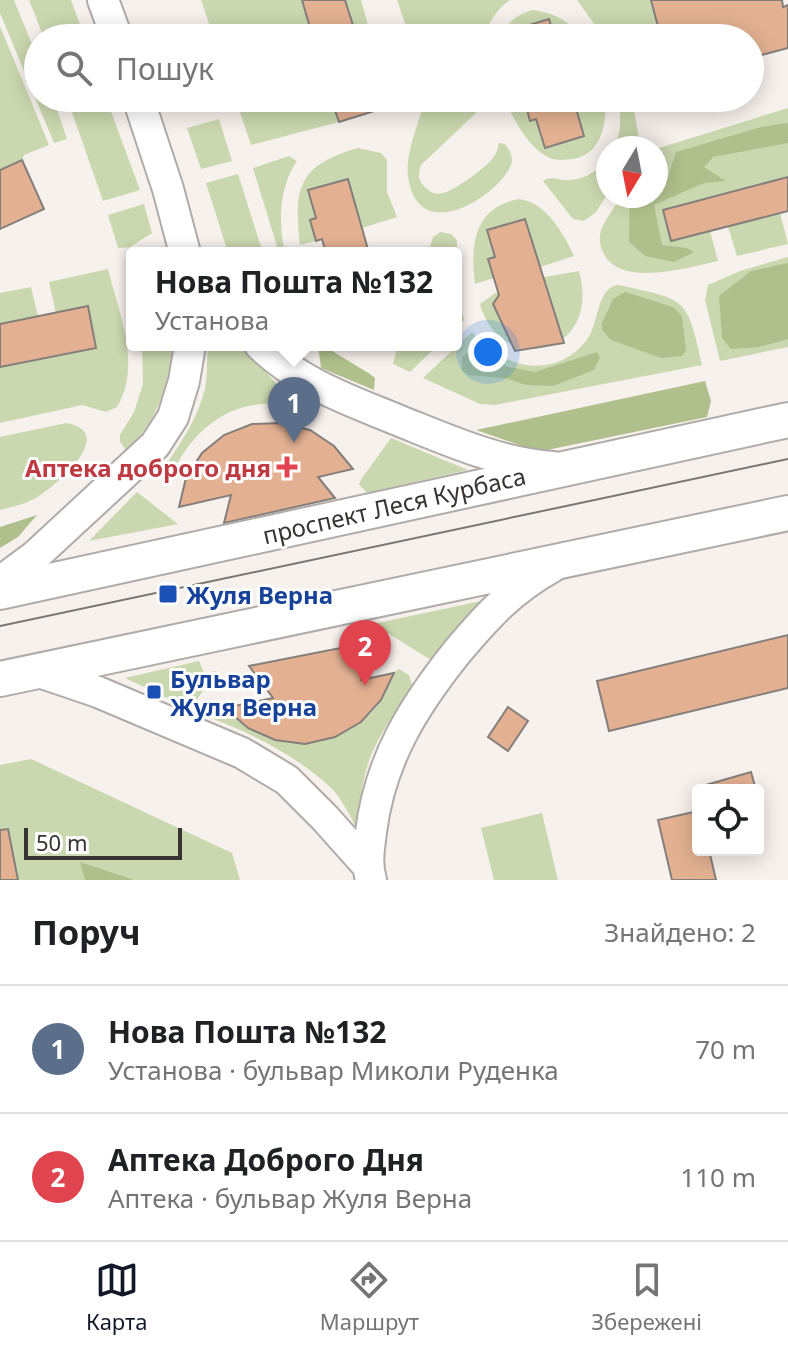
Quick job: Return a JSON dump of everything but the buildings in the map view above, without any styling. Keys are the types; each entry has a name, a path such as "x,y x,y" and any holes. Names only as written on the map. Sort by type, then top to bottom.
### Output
{"main road":[{"name":"проспект Леся Курбаса","path":"0,592 788,420"},
{"path":"0,679 788,513"}],"street":[{"path":"103,0 112,24"},
{"path":"142,112 185,247"},
{"path":"0,582 35,556 155,445 173,417 189,351"},
{"path":"266,351 281,365 311,384 366,407 502,459 528,465 563,467"},
{"path":"369,872 374,805 397,741 411,714 489,614 522,583 568,558"},
{"path":"36,671 98,692 242,753 287,780 369,872"}],"green space":[{"path":"0,0 14,0 24,25 24,71 0,13"},
{"path":"29,0 71,0 80,24 38,24"},
{"path":"201,0 302,0 309,24 209,24"},
{"path":"345,0 361,0 368,24 353,24"},
{"path":"397,0 510,0 490,24 405,24"},
{"path":"577,0 651,0 657,24 594,24"},
{"path":"532,10 548,13 569,24 551,24 549,19 533,24 510,24 521,14"},
{"path":"0,26 24,84 24,112 35,112 49,145 24,155 22,160 0,170"},
{"path":"788,108 788,177 663,210 671,241 710,231 718,261 656,273 624,270 611,263 603,252 602,228 614,208 668,208 668,145"},
{"path":"41,112 58,112 67,139 54,143"},
{"path":"72,112 111,112 140,190 103,201"},
{"path":"240,112 336,112 339,122 251,145"},
{"path":"421,112 476,112 421,165 420,180 436,194 455,188 471,177 492,159 499,143 505,144 512,160 508,172 481,197 445,212 428,210 415,199 408,176 411,147"},
{"path":"510,112 528,112 530,121 536,119 566,141 584,136 577,112 605,112 601,136 596,136 596,144 591,151 563,160 548,157 535,148"},
{"path":"620,112 634,112 639,136 618,136"},
{"path":"219,119 232,161 201,169 187,128"},
{"path":"788,123 788,143 713,157 704,167 726,181 704,183 668,199 668,178 676,152 761,127"},
{"path":"358,148 381,153 387,160 387,192 397,217 362,228 308,191 316,218 310,221 316,241 300,245 298,208 304,181 323,162"},
{"path":"289,156 297,161 283,193 281,229 284,247 277,247 253,168"},
{"path":"596,170 596,208 599,208 584,221 573,219 543,181 549,178 574,180"},
{"path":"238,174 261,247 227,247 206,183"},
{"path":"519,199 529,201 546,213 574,256 540,267 525,219 487,230 495,257 489,259 494,278 475,284 473,255 478,230 492,210"},
{"path":"144,204 152,233 130,247 118,248 108,215"},
{"path":"630,208 655,208 662,245 687,248 694,252 674,262 645,256 629,242"},
{"path":"780,213 788,244 737,256 728,227"},
{"path":"440,232 451,234 457,240 457,247 430,247 433,237"},
{"path":"788,257 788,347 720,361 705,300 708,285 740,271"},
{"path":"788,263 788,339 759,347 731,349 722,338 719,296 751,271"},
{"path":"108,269 126,339 128,374 124,391 117,407 106,412 82,405 0,423 0,367 96,348 56,313 49,282"},
{"path":"579,271 582,300 576,322 563,338 546,347 526,348 507,342 491,327 480,304 518,277 533,279"},
{"path":"618,285 658,294 680,305 692,326 702,365 495,405 480,404 423,378 452,351 462,351 462,341 472,332 497,354 512,361 528,365 558,362 573,354 586,341 601,300"},
{"path":"31,287 38,316 0,324 0,293"},
{"path":"625,292 673,307 682,316 686,351 682,356 661,358 611,340 602,330 613,299"},
{"path":"471,350 509,367 535,372 597,352 600,358 594,370 553,386 526,385 505,378 468,375 462,370 462,357"},
{"path":"142,351 171,351 160,402 146,428 126,451 120,435 134,412 143,384"},
{"path":"208,351 246,351 284,392 314,406 309,415 285,406 268,404 235,410 207,426 176,466 170,466 168,462 191,424 206,383"},
{"path":"319,351 332,351 375,378 374,390 321,368"},
{"path":"396,351 432,351 410,372 393,364"},
{"path":"705,381 711,401 707,417 547,450 528,448 476,430"},
{"path":"66,423 81,428 86,437 85,448 78,459 57,482 36,498 0,510 0,437"},
{"path":"391,438 468,470 367,493 359,484"},
{"path":"137,492 178,524 89,541"},
{"path":"37,515 18,537 0,548 0,527"},
{"path":"481,601 431,660 373,624"},
{"path":"199,661 204,673 217,671 193,705 186,707 125,678"},
{"path":"399,669 409,675 413,688 371,755 362,789 359,833 337,796 316,775 274,747 213,719 225,708 246,726 266,736 284,741 320,740 354,727 369,715 381,701"},
{"path":"31,759 232,853 240,880 0,880 0,765"},
{"path":"542,813 558,880 494,880 481,828"},
{"path":"80,862 134,880 85,880"}],"tram line":[{"path":"0,626 788,459"}],"place":[{"name":"Нова Пошта №132","path":"294,443"},
{"name":"Аптека доброго дня","path":"287,467"},
{"name":"Жуля Верна","path":"168,594"},
{"name":"Аптека Доброго Дня","path":"365,686"},
{"name":"Бульвар Жуля Верна","path":"154,692"}]}
